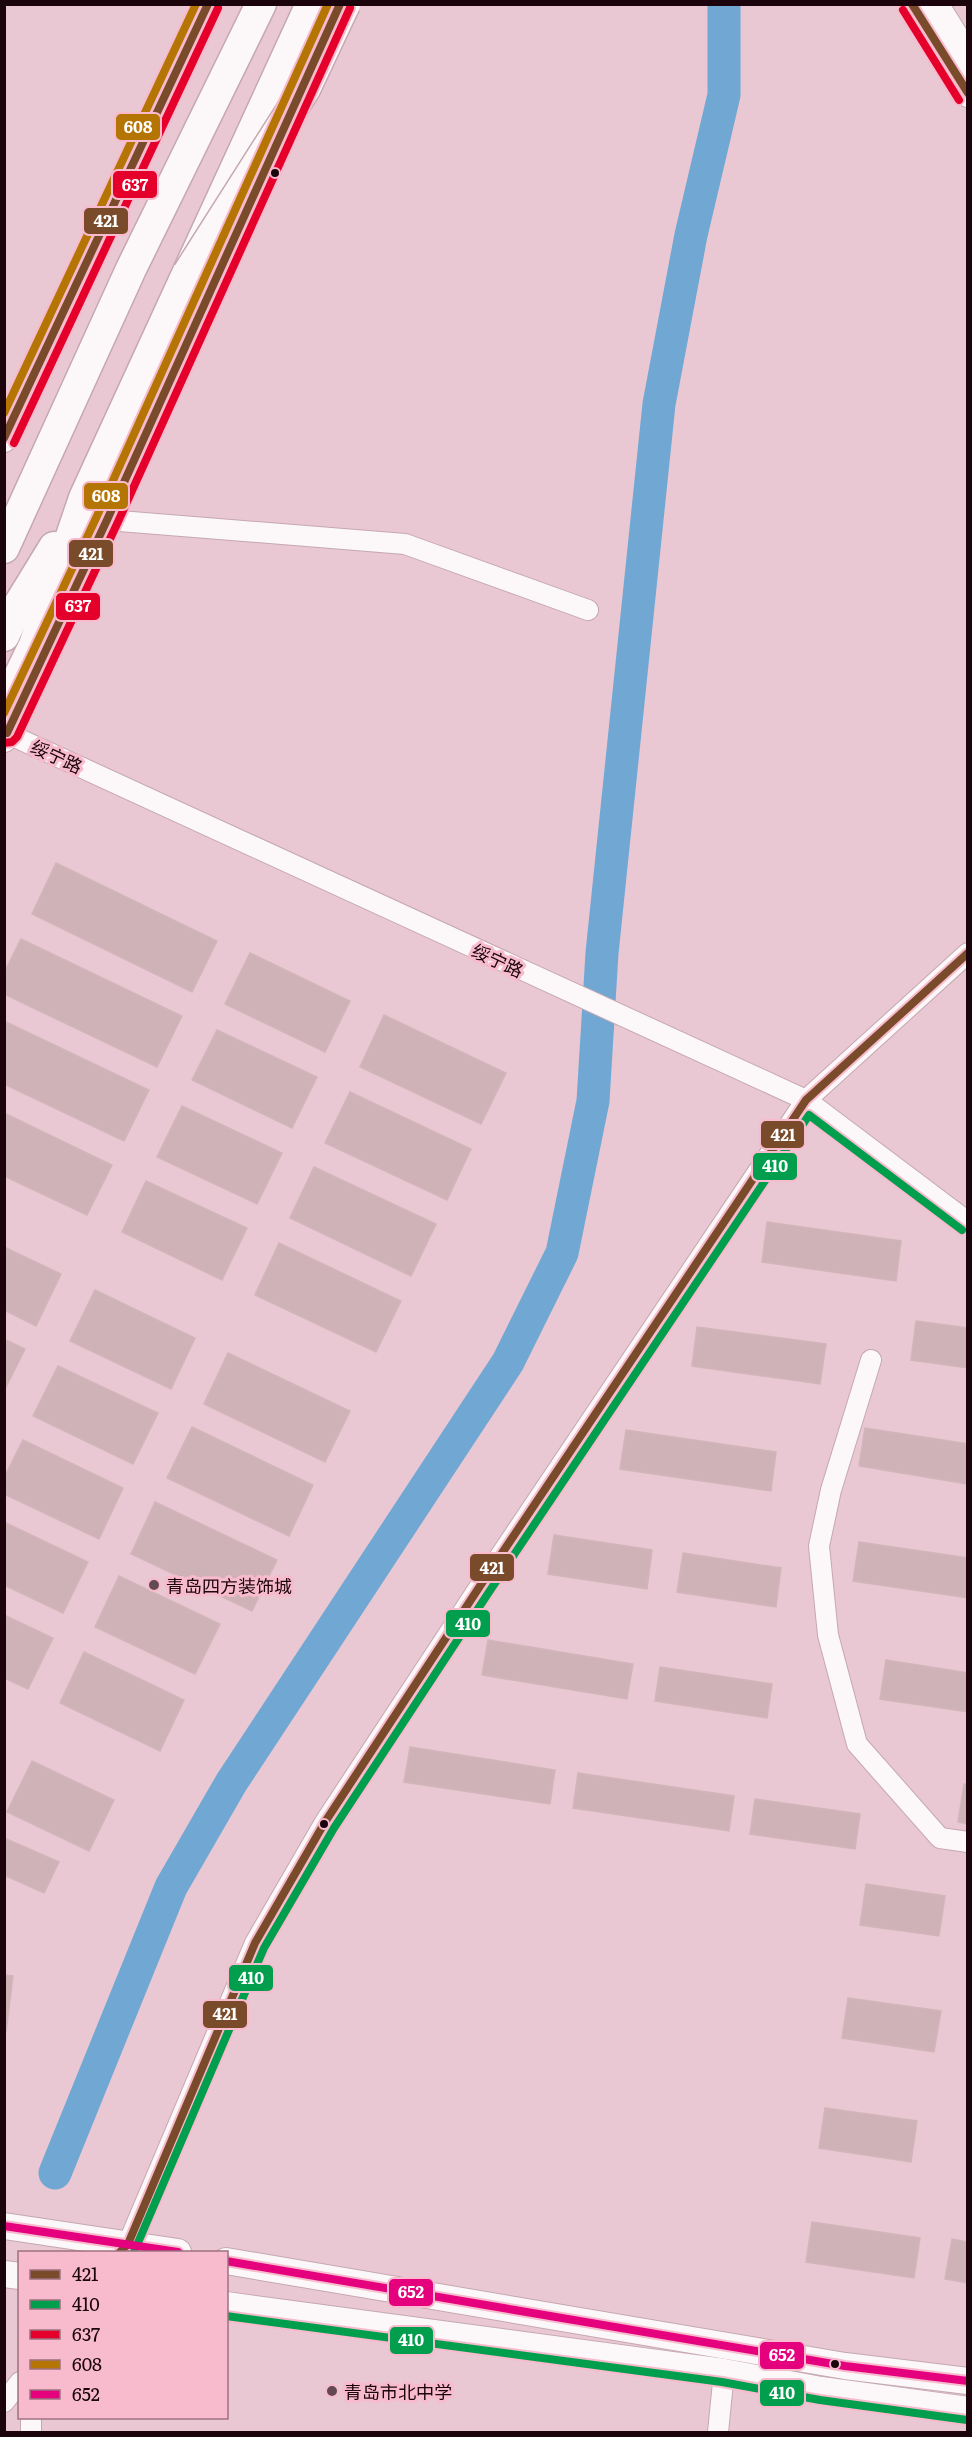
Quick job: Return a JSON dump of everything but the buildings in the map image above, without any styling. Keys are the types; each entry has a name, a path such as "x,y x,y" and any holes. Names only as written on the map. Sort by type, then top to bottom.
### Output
{"highway":[{"path":"242,43 255,4"},
{"path":"4,548 131,269 261,4"},
{"path":"5,728 84,498 311,4"},
{"path":"188,273 305,90 345,4"},
{"path":"4,527 33,483"},
{"path":"4,636 20,604 84,498"}],"main road":[{"path":"4,440 208,4"},
{"path":"5,728 107,520 340,4"},
{"path":"912,4 968,94"},
{"path":"935,4 968,57"},
{"path":"4,2226 124,2248 156,2251"},
{"path":"228,2261 845,2366 968,2380"},
{"path":"228,2305 724,2372 821,2390 968,2410"}],"street":[{"path":"107,520 405,544 588,610"},
{"name":"绥宁路","path":"5,728 536,978 806,1100 968,1222"},
{"path":"124,2248 255,1943 325,1822 480,1586 806,1100 968,953"},
{"path":"871,1360 831,1490 819,1546 828,1635 857,1744 940,1838 968,1842"},
{"path":"718,2433 724,2372"},
{"path":"4,2402 18,2384"}],"waterway":[{"path":"55,2173 171,1887 231,1783 508,1362 562,1253 593,1101 602,953 659,404 691,235 724,95 724,4"}],"transit line":[{"name":"608","path":"4,413 196,4"},
{"name":"421","path":"4,438 208,4"},
{"name":"608","path":"4,713 97,516 328,4"},
{"name":"421","path":"4,732 7,733 107,520 340,4"},
{"name":"421","path":"912,4 968,93"},
{"name":"637","path":"14,443 218,8"},
{"name":"637","path":"4,743 12,742 17,737 117,524 350,8"},
{"name":"637","path":"903,10 959,100"},
{"name":"421","path":"121,2251 128,2244 255,1943 325,1822 480,1586 806,1100 968,953"},
{"name":"410","path":"134,2251 264,1948 334,1828 489,1592 809,1115 962,1230"},
{"name":"652","path":"4,2226 171,2251"},
{"name":"652","path":"228,2261 845,2366 968,2381"},
{"name":"410","path":"228,2316 722,2382 820,2400 967,2420"}],"place":[{"name":"青岛四方装饰城","path":"154,1585"},
{"name":"青岛市北中学","path":"332,2391"}]}
